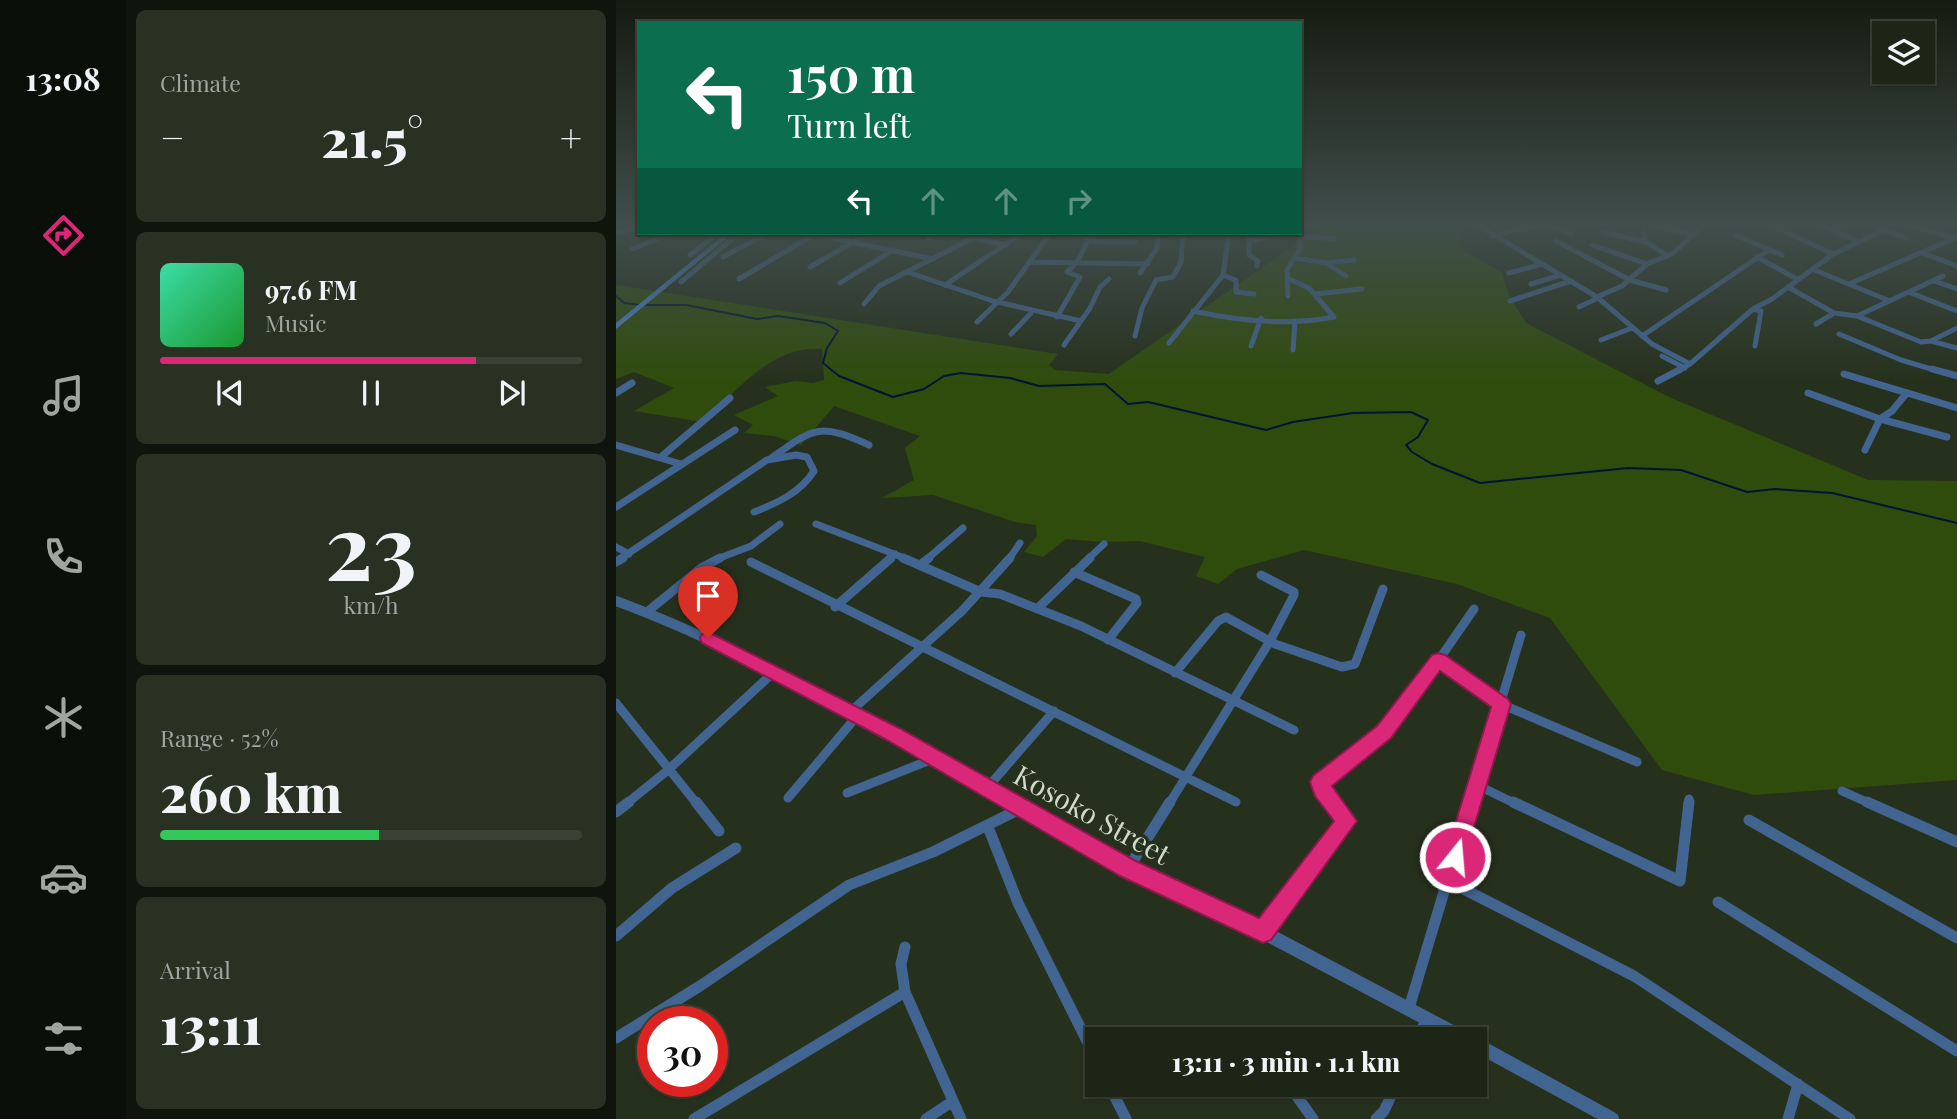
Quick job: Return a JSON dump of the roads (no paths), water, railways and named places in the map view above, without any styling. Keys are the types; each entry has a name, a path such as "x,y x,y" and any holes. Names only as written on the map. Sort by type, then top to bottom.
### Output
{"main road":[{"path":"616,320 670,276"},
{"path":"616,327 674,276"}],"street":[{"path":"681,282 688,276"},
{"path":"739,279 744,276"},
{"path":"840,283 851,276"},
{"path":"864,304 878,286 898,276"},
{"path":"919,276 991,303 1081,321"},
{"path":"945,285 959,276"},
{"path":"977,322 1000,303 1019,276"},
{"path":"1057,317 1080,277 1078,276"},
{"path":"1135,336 1142,308 1156,280 1174,276"},
{"path":"1169,343 1222,276"},
{"path":"1226,276 1236,280 1235,291 1254,294"},
{"path":"1531,284 1557,276"},
{"path":"1563,276 1598,298 1652,344 1687,366"},
{"path":"1623,276 1666,290"},
{"path":"1579,307 1634,276"},
{"path":"1642,336 1730,276"},
{"path":"1792,276 1797,279"},
{"path":"1658,381 1687,366 1753,309 1772,299 1801,276"},
{"path":"1830,276 1890,301"},
{"path":"1849,284 1867,276"},
{"path":"1857,316 1943,276"},
{"path":"1193,311 1221,317 1304,323 1334,317 1315,294 1287,278"},
{"path":"1287,278 1288,296"},
{"path":"1064,345 1100,288 1109,279"},
{"path":"1510,301 1571,281"},
{"path":"1934,281 1957,289"},
{"path":"1788,287 1834,313 1857,316 1921,342 1931,341 1957,348"},
{"path":"1315,294 1362,289"},
{"path":"1911,293 1957,311"},
{"path":"1753,309 1761,311 1755,346"},
{"path":"1012,334 1031,313"},
{"path":"1816,324 1834,313"},
{"path":"1251,346 1261,318"},
{"path":"1293,350 1294,321"},
{"path":"1601,340 1632,328"},
{"path":"1931,341 1957,328"},
{"path":"1839,334 1901,360 1957,376"},
{"path":"1662,356 1687,366"},
{"path":"1844,374 1905,395 1957,408"},
{"path":"616,393 632,383"},
{"path":"1808,393 1880,419 1947,437"},
{"path":"1865,450 1880,419 1892,411 1905,395"},
{"path":"662,456 730,398"},
{"path":"616,562 819,428 831,429 869,445"},
{"path":"616,507 736,430"},
{"path":"616,445 662,456 681,464"},
{"path":"754,512 779,501 804,484 814,471 807,457 802,455 767,460"},
{"path":"647,612 701,568 751,546 780,524"},
{"path":"816,524 895,554 981,592 993,591 1039,607 1294,730"},
{"path":"920,565 963,528"},
{"path":"788,797 853,714 921,648 953,622 1003,570 1020,543"},
{"path":"1039,607 1104,544"},
{"path":"616,547 629,554"},
{"path":"835,607 895,554"},
{"path":"751,562 835,607 1054,711 1236,802"},
{"path":"1074,572 1136,598 1137,603 1108,640"},
{"path":"1128,869 1270,641 1294,592 1261,575"},
{"path":"1175,673 1222,618 1236,621 1270,641 1342,667 1351,667 1355,664 1382,589"},
{"name":"Kosoko Street","path":"616,601 688,628 774,672 988,787 1128,869 1263,932 1443,1027"},
{"path":"1263,932 1347,821 1322,789 1320,782 1384,732 1474,609"},
{"path":"1409,1008 1521,635"},
{"path":"1438,660 1502,704 1637,762"},
{"path":"616,812 668,770 774,672"},
{"path":"616,704 719,831"},
{"path":"988,787 1054,711"},
{"path":"847,793 935,758"},
{"path":"1477,785 1680,881 1689,799"},
{"path":"1842,791 1957,842"},
{"path":"616,1038 700,986 849,885 988,827 1022,808"},
{"path":"1749,820 1957,938"},
{"path":"988,827 1018,903 1052,977 1085,1038"},
{"path":"616,936 672,888 736,848"},
{"path":"1448,881 1634,976 1850,1119"},
{"path":"1718,902 1957,1051"},
{"path":"905,947 901,964 905,992 961,1119"},
{"path":"694,1119 905,992"},
{"path":"1423,1027 1427,1018"},
{"path":"1487,1051 1612,1119"},
{"path":"1788,1119 1798,1084"},
{"path":"1116,1097 1126,1119"},
{"path":"1298,1097 1313,1119"},
{"path":"1376,1119 1384,1111 1390,1097"},
{"path":"926,1119 953,1101"}],"waterway":[{"path":"616,296 624,303 641,305"},
{"path":"646,305 686,305 757,319 778,316 825,323 838,331 827,348 823,363 839,376 893,397 924,389 944,376 961,373 1010,378 1039,386 1105,384 1128,404 1148,402 1266,430 1293,422 1353,413 1411,412 1428,420 1418,437 1406,445 1412,452 1432,464 1480,483 1628,468 1681,470 1747,492 1775,489 1832,493 1957,523"}]}
